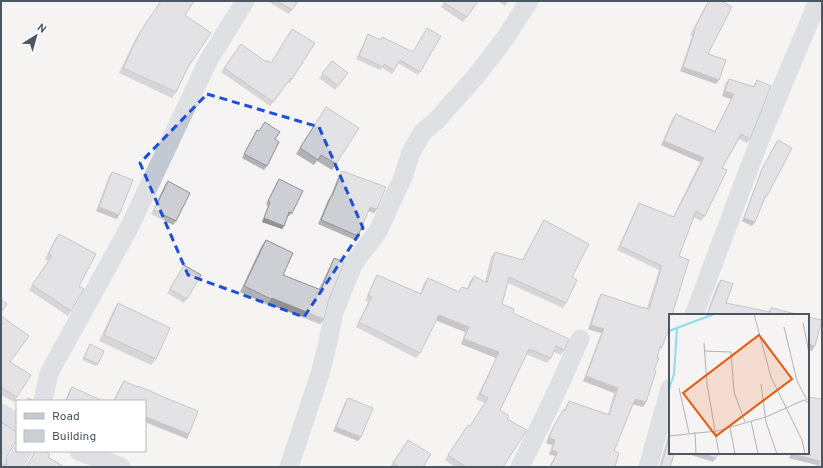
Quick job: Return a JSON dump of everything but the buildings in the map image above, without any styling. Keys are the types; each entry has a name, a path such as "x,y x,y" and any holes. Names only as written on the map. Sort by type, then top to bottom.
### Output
{"street":[{"path":"43,400 49,373 129,228 208,61 245,1"},
{"path":"289,467 320,374 334,312 354,263 378,231 403,177 411,152 423,132 436,121 476,76 506,37 529,1"},
{"path":"694,314 760,139 818,1"},
{"path":"520,467 580,339"},
{"path":"648,467 669,392"},
{"path":"1,413 16,422"},
{"path":"13,467 22,452"},
{"path":"82,452 121,467"}],"highlighted area":[{"path":"207,94 319,127 363,228 304,317 188,275 140,163"}]}
